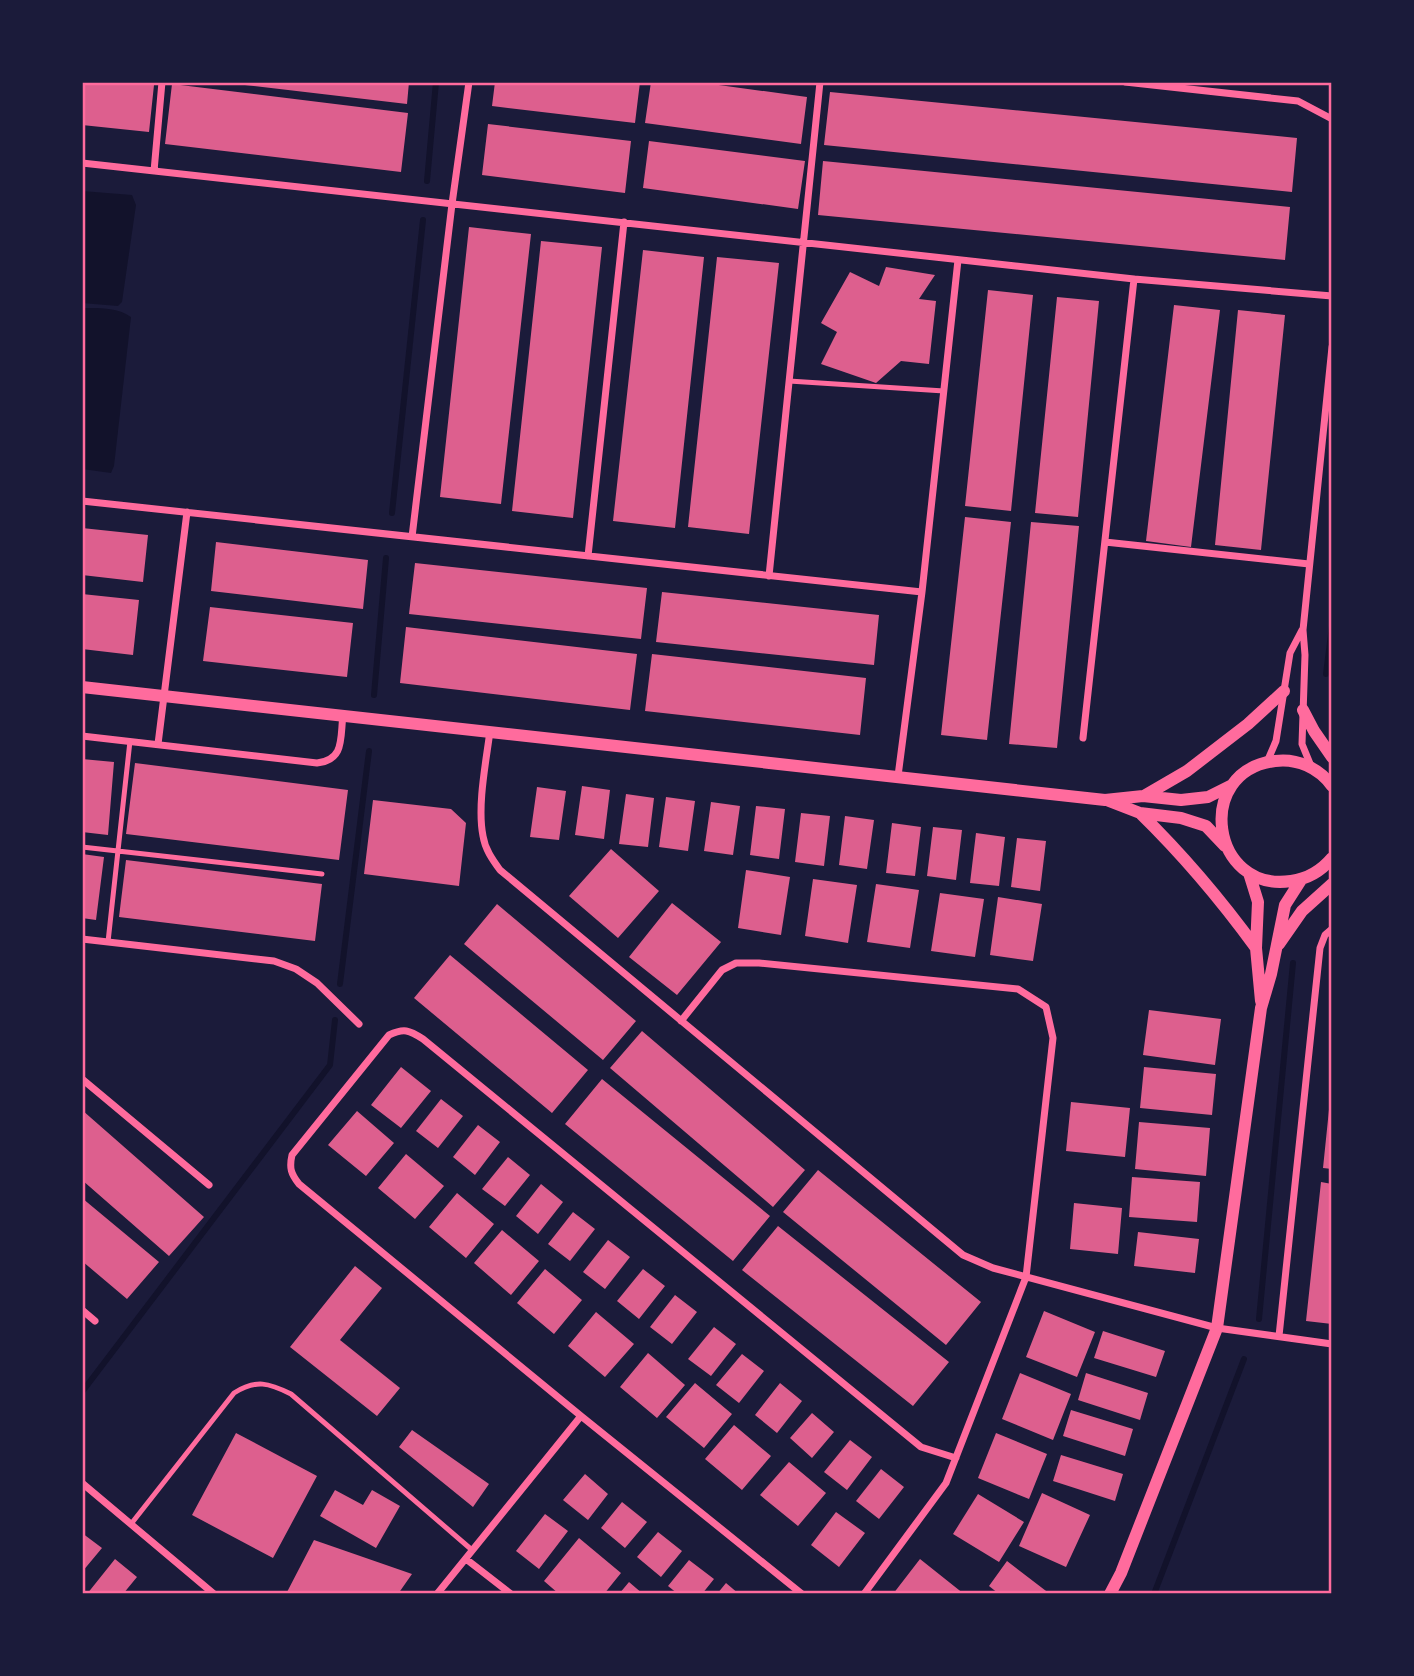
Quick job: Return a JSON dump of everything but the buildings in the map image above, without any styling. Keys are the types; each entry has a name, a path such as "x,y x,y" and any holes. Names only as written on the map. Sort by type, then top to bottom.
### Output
{"street":[{"path":"154,171 162,82"},
{"path":"412,537 469,82"},
{"path":"769,576 820,82"},
{"path":"1125,82 1298,101 1331,118"},
{"path":"82,163 1134,279 1332,296"},
{"path":"588,556 624,222"},
{"path":"898,776 922,592 958,260"},
{"path":"1083,738 1134,279"},
{"path":"1312,767 1302,744 1305,655 1303,630 1332,347"},
{"path":"82,501 922,592"},
{"path":"158,744 187,512"},
{"path":"1105,542 1309,564"},
{"path":"1267,762 1276,741 1290,653 1303,630"},
{"path":"82,687 1105,800 1143,796 1181,800 1208,797 1232,785"},
{"path":"1143,796 1187,771 1248,724 1284,691"},
{"path":"1303,710 1332,757"},
{"path":"82,736 317,763 334,758 338,750 343,715"},
{"path":"490,732 483,792 482,835 499,870 963,1255 1026,1278 1217,1328 1332,1344"},
{"path":"1226,846 1221,829 1221,811 1225,797 1232,785 1254,767 1267,762 1295,761 1312,767 1332,786"},
{"path":"1105,800 1139,813 1181,818 1206,826 1226,846 1235,861 1249,873 1265,880 1283,883 1301,880 1317,872 1332,858"},
{"path":"1139,813 1193,868 1228,909 1256,948"},
{"path":"1249,873 1258,902 1256,948 1261,1008"},
{"path":"1110,1594 1121,1573 1217,1328 1261,1008 1285,905 1301,880"},
{"path":"1277,947 1302,911 1332,884"},
{"path":"1279,1336 1320,948 1325,935 1332,929"},
{"path":"82,939 274,961 296,969 317,982 359,1024"},
{"path":"681,1021 722,971 736,963 1018,989 1046,1007 1053,1038 1026,1278 946,1483 864,1594"},
{"path":"802,1594 299,1184 292,1174 292,1155 389,1035 400,1030 412,1032 423,1039 921,1447 956,1458"},
{"path":"82,1079 209,1185"},
{"path":"82,1310 95,1321"},
{"path":"437,1594 581,1416"},
{"path":"82,1483 214,1594"},
{"path":"466,1559 511,1594"}],"lane":[{"path":"789,381 944,391"},
{"path":"108,942 130,741"},
{"path":"82,847 322,874"},
{"path":"131,1524 234,1393 244,1386 260,1383 291,1394 472,1550"}],"shaded area":[{"path":"82,191 132,195 136,205 122,302 118,306 82,303"},
{"path":"82,308 114,310 131,317 111,473 82,469"}],"waterway":[{"path":"427,181 436,82"},
{"path":"392,513 423,220"},
{"path":"374,695 386,558"},
{"path":"1326,674 1332,626"},
{"path":"340,984 369,751"},
{"path":"1259,1319 1293,963"},
{"path":"82,1392 330,1065 335,1020"},
{"path":"1154,1594 1244,1359"}]}
